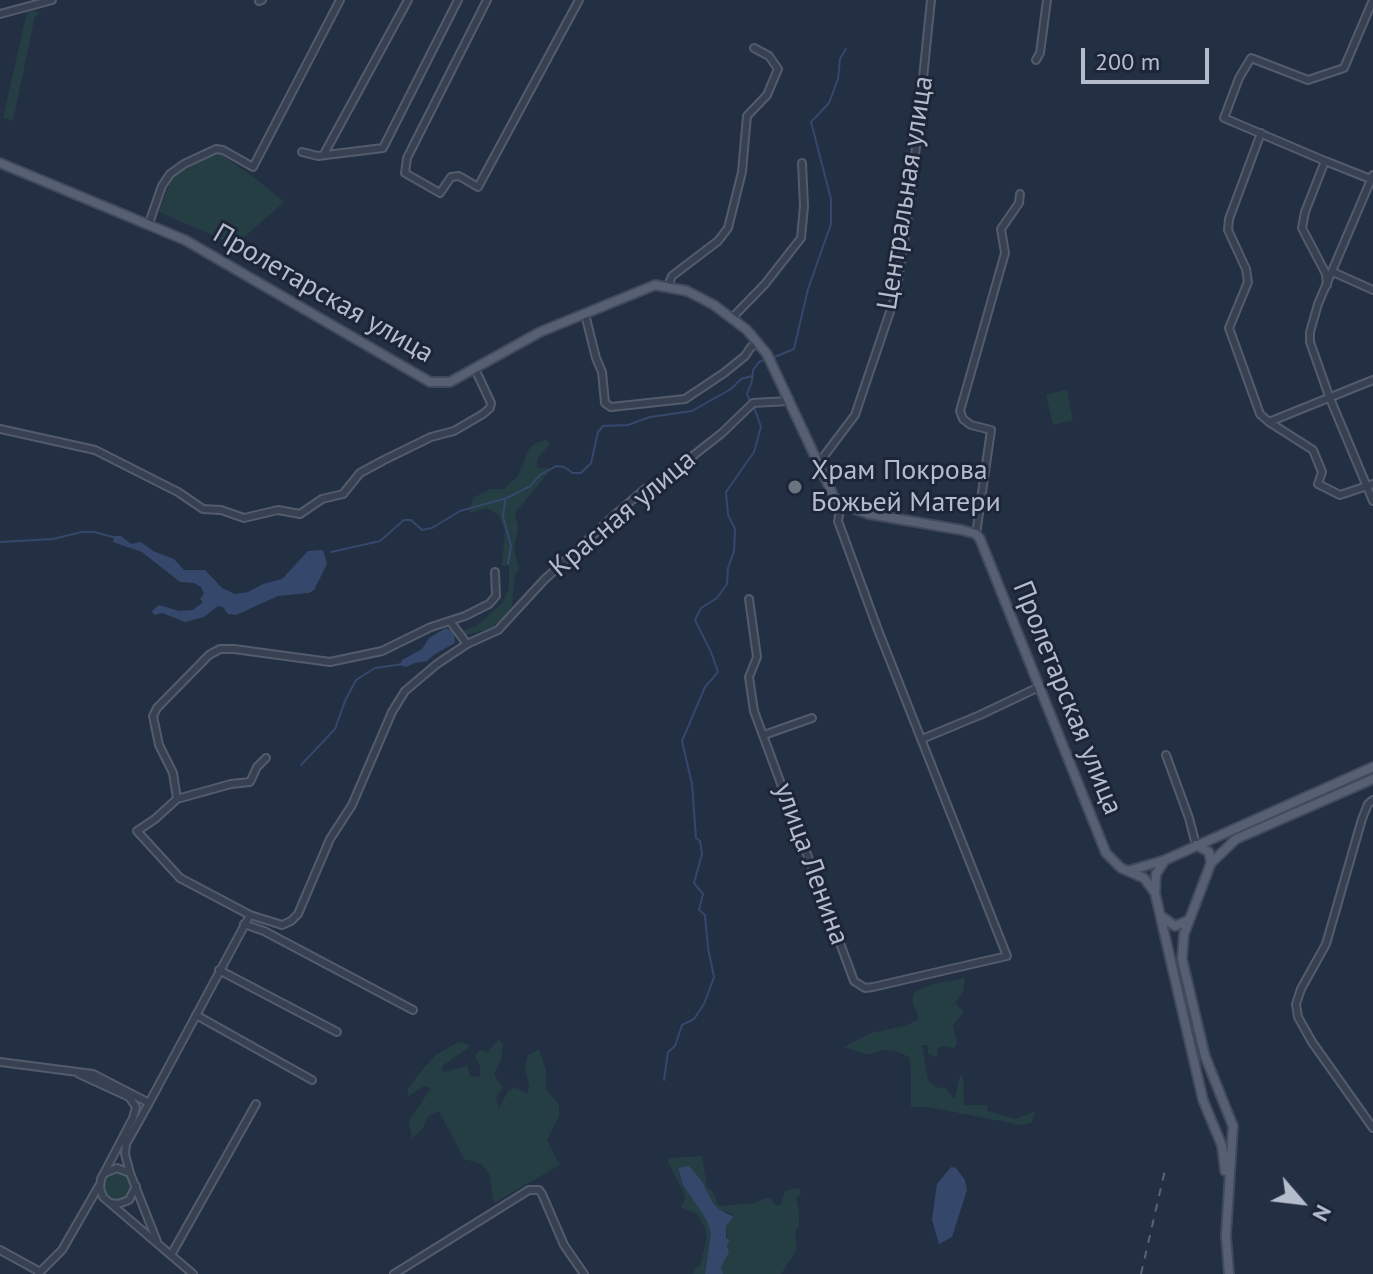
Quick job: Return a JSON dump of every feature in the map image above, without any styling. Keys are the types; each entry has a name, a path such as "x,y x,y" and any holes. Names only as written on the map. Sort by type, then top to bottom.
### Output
{"main road":[{"name":"Пролетарская улица","path":"0,163 185,240 430,382 450,382 540,332 639,290 655,285 668,286"},
{"path":"668,286 701,297 760,342 834,497 841,504 869,514 976,534"},
{"name":"Пролетарская улица","path":"976,534 1106,853 1115,865 1144,878 1155,893"},
{"path":"1127,871 1165,860 1373,767"},
{"path":"1227,1274 1232,1118 1205,1056 1181,947 1211,863 1226,846 1373,779"},
{"path":"1329,786 1335,789 1334,796"},
{"path":"1196,845 1209,852 1211,863"},
{"path":"1165,860 1156,874 1155,893 1203,1100 1226,1164 1223,1239 1227,1274"},
{"path":"1161,915 1175,926 1189,920"},
{"path":"1203,1100 1209,1088 1220,1092"},
{"path":"1218,1137 1227,1139 1233,1133"}],"street":[{"path":"0,14 52,0"},
{"path":"149,223 162,186 170,174 184,164 216,149 253,167 340,0"},
{"path":"324,154 408,0"},
{"path":"302,152 318,156 383,148 458,0"},
{"path":"487,0 407,158 405,173 440,193 451,177 459,176 478,187 579,0"},
{"name":"Центральная улица","path":"818,464 855,415 896,294 911,195 931,0"},
{"path":"1036,60 1040,53 1047,0"},
{"path":"1373,0 1344,68 1308,80 1251,58 1239,78 1224,118 1372,178 1327,285 1310,332 1310,342 1329,396 1370,485 1373,501"},
{"path":"668,286 672,276 718,241 728,228 742,172 747,116 767,95 778,69 769,56 754,48"},
{"path":"1261,133 1229,219 1228,230 1246,269 1248,282 1229,328 1260,414 1313,450 1322,472 1318,484 1340,495 1370,485"},
{"path":"1325,161 1302,228 1326,274 1327,285"},
{"path":"732,318 765,284 801,238 804,206 802,163"},
{"path":"976,534 991,430 971,425 963,419 960,411 1005,253 1001,229 1019,203 1020,194"},
{"path":"1333,272 1373,290"},
{"path":"585,314 602,372 605,403 611,407 685,399 724,373 760,342"},
{"path":"0,429 95,450 178,492 203,509 221,510 244,518 278,510 300,514 322,499 343,494 360,473 431,437 454,431 483,414 491,403 475,369"},
{"path":"1269,422 1373,380"},
{"name":"Красная улица","path":"250,915 282,925 298,914 330,839 352,805 392,712 405,691 467,644 498,630 544,580 617,513 722,433 753,403 788,401"},
{"path":"841,504 838,521 922,739 1039,687"},
{"path":"177,799 173,773 159,745 153,716 209,655 220,649 234,649 322,662 355,659 382,651 489,604 496,596 495,572"},
{"name":"улица Ленина","path":"749,599 757,657 749,677 754,711 854,981 865,988 1007,956 922,739"},
{"path":"450,621 467,644"},
{"path":"764,735 812,718"},
{"path":"1166,755 1196,845"},
{"path":"158,1244 130,1173 125,1149 250,915 180,878 137,831 177,799 250,782 257,767 266,758"},
{"path":"1373,800 1362,819 1326,944 1301,989 1296,1011 1312,1042 1373,1128"},
{"path":"244,924 264,931 413,1010"},
{"path":"219,970 337,1032"},
{"path":"196,1015 312,1080"},
{"path":"0,1062 93,1074 149,1103"},
{"path":"0,1250 39,1273 62,1250 133,1118 135,1104 115,1090 72,1071"},
{"path":"171,1255 256,1104"},
{"path":"105,1173 117,1168 130,1173"},
{"path":"100,1184 101,1193 107,1201 193,1274"},
{"path":"88,1202 97,1197 124,1203 132,1196 136,1186"},
{"path":"394,1274 529,1190 539,1190 542,1194 564,1245 584,1274"}],"green space":[{"path":"35,10 39,14 35,16 13,121 3,118 26,16"},
{"path":"215,152 284,202 235,245 159,212 173,175"},
{"path":"1067,389 1073,420 1053,425 1046,395"},
{"path":"546,440 550,444 537,459 537,466 540,469 547,467 549,472 515,513 518,528 514,549 519,570 515,574 512,606 489,629 465,635 464,630 477,626 503,602 509,588 509,562 505,567 502,565 505,531 498,515 487,508 469,513 473,498 490,489 504,489 518,476 529,449"},
{"path":"965,978 963,991 955,1003 964,1012 953,1025 957,1044 954,1048 942,1046 937,1049 937,1057 928,1054 928,1045 922,1045 928,1080 935,1087 945,1088 955,1099 960,1075 963,1077 964,1105 987,1105 988,1111 1015,1119 1036,1111 1031,1123 1021,1125 928,1107 911,1107 909,1057 896,1051 881,1050 869,1055 843,1047 871,1033 905,1026 919,1019 912,1000 915,992 933,984"},
{"path":"499,1039 503,1045 501,1060 494,1075 503,1087 496,1098 499,1108 508,1091 515,1087 527,1094 529,1086 525,1067 528,1055 539,1049 546,1070 546,1090 559,1104 559,1116 547,1140 560,1165 494,1203 489,1174 481,1164 464,1159 439,1111 428,1116 423,1128 412,1139 409,1121 431,1088 424,1086 407,1097 408,1089 421,1071 437,1054 458,1042 471,1046 442,1066 442,1072 467,1066 470,1076 480,1077 480,1066 475,1056 480,1050 488,1052"},
{"path":"702,1156 707,1187 713,1192 719,1206 755,1203 765,1198 781,1205 785,1191 800,1189 801,1194 796,1198 799,1212 799,1226 795,1232 797,1250 781,1274 723,1274 721,1267 728,1252 726,1226 733,1218 732,1214 720,1210 713,1203 701,1180 693,1173 678,1169 683,1185 706,1219 711,1233 705,1274 693,1274 695,1268 700,1266 707,1237 705,1228 697,1214 681,1207 686,1197 668,1162 669,1158"},
{"path":"117,1171 128,1175 132,1186 128,1197 117,1201 106,1197 102,1186 106,1175"}],"water":[{"path":"114,536 121,536 131,544 141,542 153,551 174,559 184,570 205,570 222,588 235,594 282,579 308,551 323,550 327,564 314,590 309,593 278,596 236,615 228,614 218,606 204,617 185,622 162,613 154,615 152,611 159,605 179,611 193,610 203,602 200,599 204,594 201,587 180,582 142,552 113,542"},
{"path":"446,628 454,632 455,643 427,661 406,667 400,665 402,660 422,649 429,638"},
{"path":"689,1166 701,1180 713,1203 734,1217 726,1226 726,1238 730,1240 727,1245 729,1252 721,1267 723,1274 705,1274 711,1233 706,1219 683,1185 678,1168"},
{"path":"951,1167 956,1168 965,1180 967,1190 952,1237 939,1244 932,1220 937,1184"}],"waterway":[{"path":"772,358 794,349 808,289 831,224 831,199 811,122 829,103 838,79 840,59 846,49"},
{"path":"750,401 747,394 753,370 766,359"},
{"path":"331,552 380,541 404,520 411,520 422,530 432,528 460,511 507,498 530,486 540,475 556,466 581,473 591,463 598,432 603,426 628,425 650,417 692,411 731,389 741,379 752,376"},
{"path":"664,1080 668,1052 675,1046 682,1025 694,1019 704,1004 714,977 705,915 699,910 703,894 694,883 702,854 700,841 696,838 692,784 682,741 705,687 718,672 695,620 701,608 717,598 727,584 735,529 728,515 726,492 754,452 761,427 754,407"},
{"path":"505,500 503,517 511,546 508,564"},
{"path":"0,542 53,539 82,532 113,537"},
{"path":"301,765 335,729 356,680 375,668 403,664"}],"railway":[{"path":"1141,1274 1165,1170"}],"place":[{"name":"Храм Покрова Божьей Матери","path":"795,487"}]}
